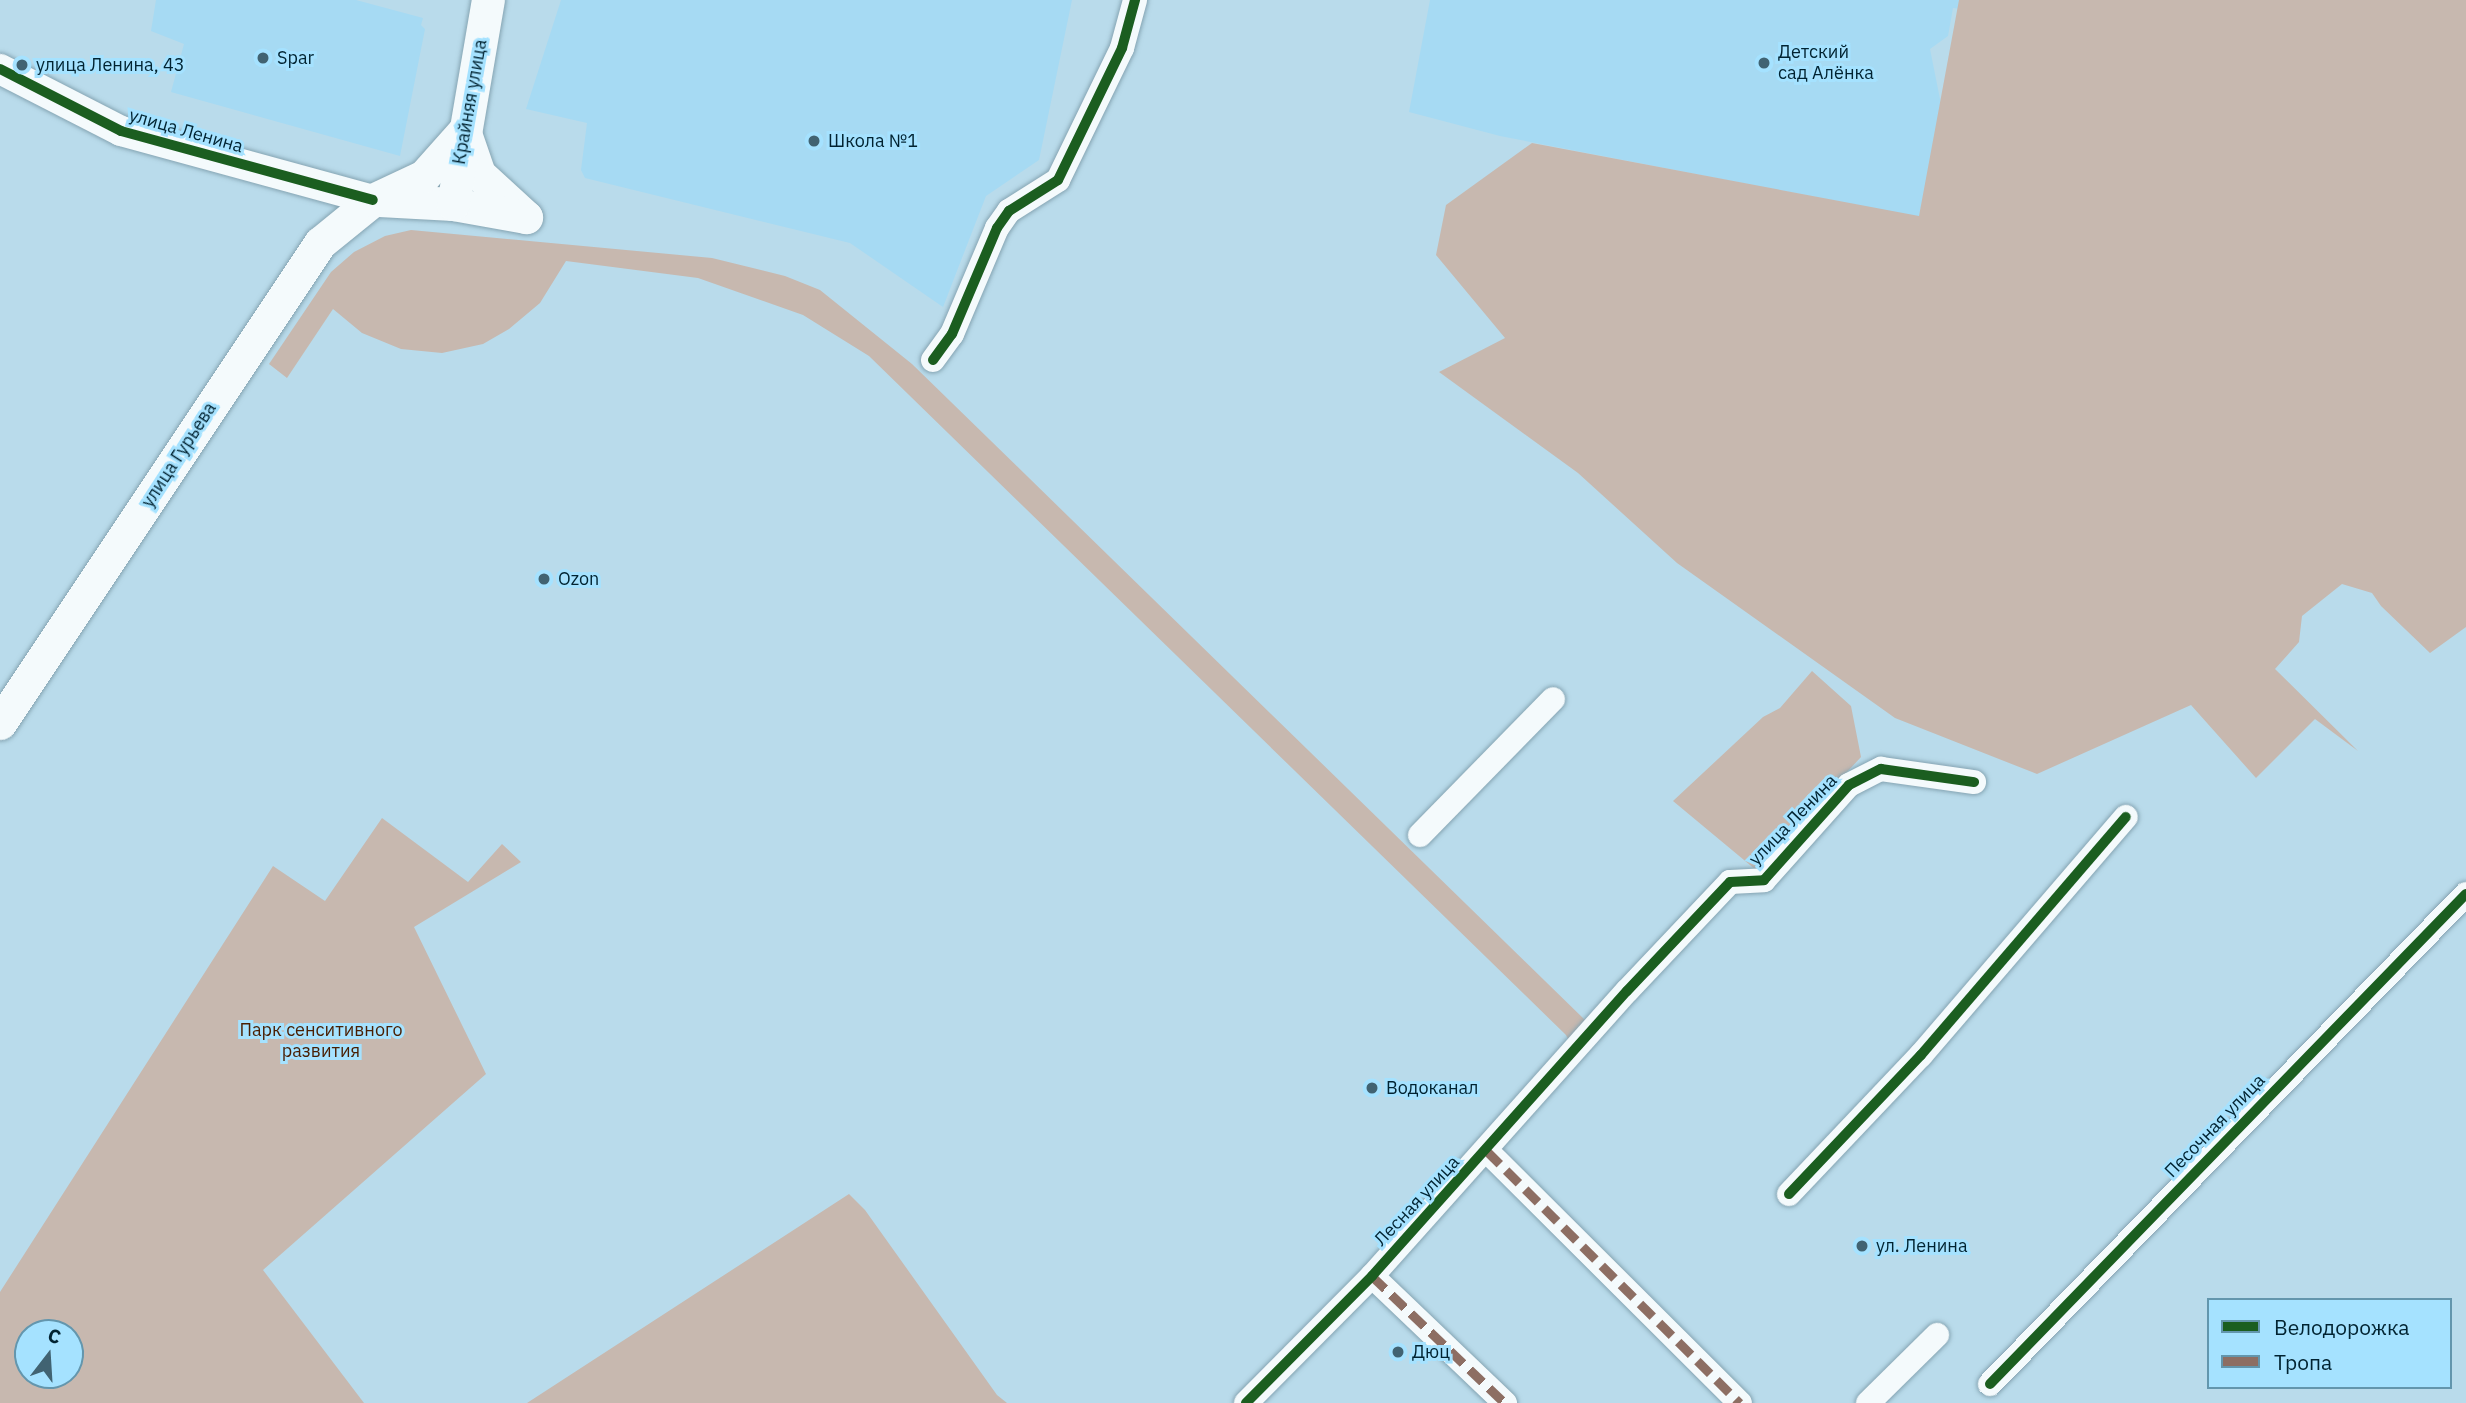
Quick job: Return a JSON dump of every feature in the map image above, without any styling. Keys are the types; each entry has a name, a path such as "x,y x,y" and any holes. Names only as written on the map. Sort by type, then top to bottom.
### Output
{"main road":[{"name":"Крайняя улица","path":"453,204 488,0"},
{"name":"улица Гурьева","path":"0,723 320,243 373,200 424,176 464,131"},
{"name":"улица Ленина","path":"373,200 453,204 526,217 479,174 464,131"}],"street":[{"path":"933,360 952,334 997,228 1009,211 1058,180 1122,48 1135,0"},
{"name":"улица Ленина","path":"0,69 121,131 373,200"},
{"path":"1420,835 1553,699"},
{"name":"улица Ленина","path":"1607,1016 1730,882 1764,880 1849,786 1881,769 1974,782"},
{"path":"1789,1194 1921,1055 2126,817"},
{"name":"Песочная улица","path":"1990,1384 2466,894"},
{"name":"Лесная улица","path":"1246,1403 1372,1276 1607,1016"},
{"path":"1487,1151 1740,1403"},
{"path":"1372,1276 1505,1403"},
{"path":"1868,1403 1937,1335"}],"shaded area":[{"path":"156,0 356,0 423,18 421,25 425,29 400,156 171,92 184,44 151,31"},
{"name":"Школа №1","path":"561,0 1072,0 1039,160 986,196 943,307 850,243 585,178 581,170 587,123 526,109"},
{"path":"1430,0 2026,0 2015,14 1953,8 1948,36 1930,49 1941,104 1919,217 1500,136 1409,112"}],"green space":[{"path":"1959,0 2466,0 2466,627 2430,653 2381,606 2372,593 2342,584 2302,616 2299,642 2275,669 2358,751 2315,719 2256,778 2191,705 2037,774 1895,718 1677,563 1578,473 1439,372 1505,338 1436,255 1446,205 1532,143 1919,216"},
{"path":"411,230 712,258 785,276 820,290 912,364 1585,1020 1569,1041 1566,1035 869,356 803,315 698,278 566,261 540,303 509,329 483,344 442,353 401,349 362,333 333,309 287,378 269,364 331,272 354,252 385,236"},
{"path":"1812,671 1851,706 1861,757 1756,870 1673,801 1763,717 1780,708"},
{"name":"Парк сенситивного развития","path":"382,818 468,882 502,844 521,862 414,927 486,1074 263,1270 364,1403 0,1403 0,1292 273,866 325,901"},
{"path":"849,1194 865,1210 997,1395 1007,1403 527,1403"}],"marked path":[{"path":"1487,1151 1740,1403"},
{"path":"1372,1276 1505,1403"}],"cycle path":[{"path":"933,360 952,334 997,228 1009,211 1058,180 1122,48 1135,0"},
{"path":"0,69 121,131 373,200"},
{"path":"1246,1403 1372,1276 1627,991 1730,882 1764,880 1849,785 1881,769 1974,782"},
{"path":"1789,1194 1921,1055 2126,817"},
{"path":"1990,1384 2466,894"}],"place":[{"name":"Spar","path":"263,58"},
{"name":"Детский сад Алёнка","path":"1764,63"},
{"name":"улица Ленина, 43","path":"22,65"},
{"name":"Школа №1","path":"814,141"},
{"name":"Ozon","path":"544,579"},
{"name":"Водоканал","path":"1372,1088"},
{"name":"ул. Ленина","path":"1862,1246"},
{"name":"Дюц","path":"1398,1352"}]}
